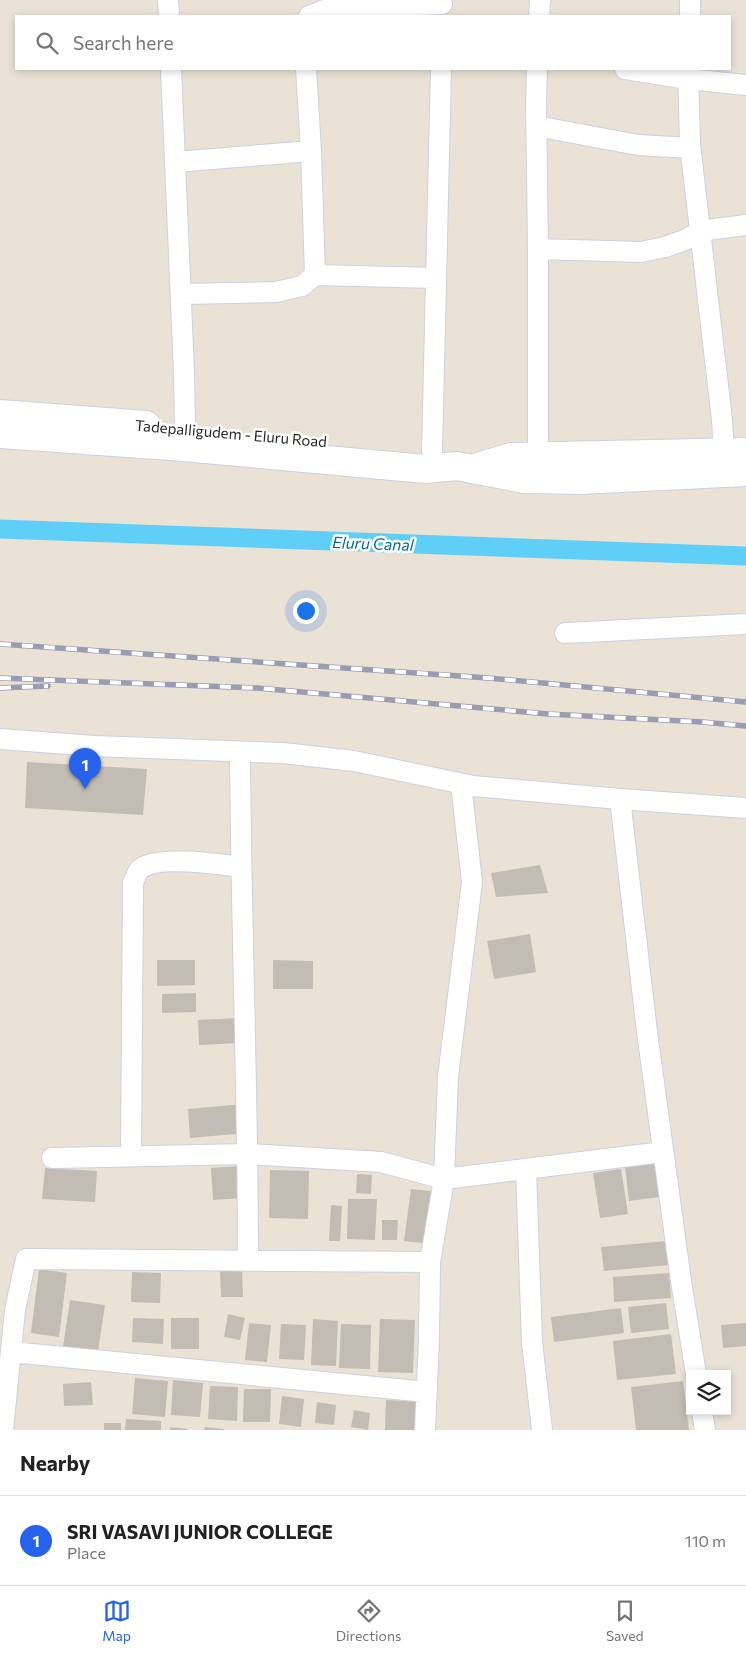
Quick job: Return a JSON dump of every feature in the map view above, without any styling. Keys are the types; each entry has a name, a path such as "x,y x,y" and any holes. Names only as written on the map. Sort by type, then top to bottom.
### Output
{"main road":[{"name":"Tadepalligudem - Eluru Road","path":"0,414 185,428 432,451 474,470 511,457 735,452"},
{"name":"Tadepalligudem - Eluru Road","path":"0,434 184,446 425,469 474,470 524,479 580,480 746,472"}],"street":[{"path":"168,0 169,15"},
{"path":"539,15 540,0"},
{"path":"690,0 690,15"},
{"path":"312,15 327,9 442,7"},
{"path":"171,70 185,428"},
{"path":"306,70 315,275"},
{"path":"432,451 441,70"},
{"path":"537,70 538,456"},
{"path":"638,70 688,74 746,85"},
{"path":"688,74 690,148 722,420 735,452"},
{"path":"536,126 638,145 690,148"},
{"path":"175,162 311,151"},
{"path":"538,249 642,252 685,240 700,230 746,225"},
{"path":"181,294 276,292 302,286 315,275 436,278"},
{"path":"565,633 746,624"},
{"path":"0,739 94,746 283,753 354,761 473,786 746,808"},
{"path":"240,752 248,1154 248,1260"},
{"path":"425,1430 430,1262 444,1179 448,1077 472,882 461,784"},
{"path":"620,799 647,1032 695,1370"},
{"path":"131,1156 134,883 139,870 151,864 190,862 241,866"},
{"path":"52,1158 248,1154 380,1162 444,1179 664,1152"},
{"path":"526,1169 532,1342 542,1430"},
{"path":"2,1430 6,1363 26,1259 430,1262"},
{"path":"6,1363 427,1392"},
{"path":"703,1415 705,1430"}],"building":[{"path":"27,762 147,769 143,815 25,808"},
{"path":"540,865 548,893 496,897 491,873"},
{"path":"530,934 536,972 494,979 487,941"},
{"path":"157,960 195,960 195,985 157,986"},
{"path":"273,960 313,961 313,989 273,989"},
{"path":"196,993 196,1012 162,1013 162,994"},
{"path":"239,1018 240,1043 199,1045 198,1020"},
{"path":"244,1104 246,1133 190,1138 188,1109"},
{"path":"656,1162 660,1197 629,1201 625,1166"},
{"path":"239,1166 241,1198 213,1200 211,1168"},
{"path":"45,1168 97,1171 95,1202 42,1199"},
{"path":"621,1169 628,1214 600,1218 593,1173"},
{"path":"270,1170 309,1171 308,1219 269,1218"},
{"path":"357,1174 372,1175 371,1194 356,1193"},
{"path":"411,1189 438,1192 431,1244 404,1241"},
{"path":"348,1199 377,1199 375,1240 347,1239"},
{"path":"331,1205 342,1206 340,1241 329,1241"},
{"path":"382,1220 398,1220 397,1240 382,1240"},
{"path":"667,1241 669,1265 604,1271 601,1247"},
{"path":"39,1269 67,1273 59,1337 31,1333"},
{"path":"242,1269 243,1297 221,1297 220,1270"},
{"path":"132,1272 161,1273 160,1303 131,1302"},
{"path":"669,1273 671,1298 614,1302 613,1277"},
{"path":"70,1300 105,1305 98,1352 63,1347"},
{"path":"666,1303 669,1329 631,1333 628,1307"},
{"path":"621,1308 624,1333 554,1342 551,1317"},
{"path":"228,1314 245,1318 240,1340 224,1337"},
{"path":"133,1318 164,1319 163,1344 132,1342"},
{"path":"171,1318 199,1318 199,1349 171,1349"},
{"path":"313,1319 338,1321 336,1366 311,1365"},
{"path":"380,1319 415,1320 413,1373 378,1372"},
{"path":"249,1323 271,1325 267,1362 245,1360"},
{"path":"746,1323 746,1346 723,1348 721,1325"},
{"path":"281,1324 306,1325 304,1360 279,1359"},
{"path":"341,1324 371,1325 370,1369 339,1368"},
{"path":"671,1334 676,1374 617,1380 613,1341"},
{"path":"135,1378 168,1381 165,1417 132,1414"},
{"path":"173,1380 203,1383 200,1417 171,1415"},
{"path":"683,1381 689,1430 636,1430 631,1387"},
{"path":"91,1382 93,1405 64,1406 63,1384"},
{"path":"210,1386 238,1387 237,1421 208,1419"},
{"path":"244,1389 271,1389 270,1422 243,1422"},
{"path":"282,1396 304,1399 301,1427 279,1424"},
{"path":"386,1400 423,1402 422,1430 385,1430"},
{"path":"317,1402 336,1405 334,1425 315,1423"},
{"path":"354,1410 370,1413 368,1430 351,1427"},
{"path":"126,1419 161,1421 161,1430 125,1430"},
{"path":"104,1423 121,1423 121,1430 104,1430"},
{"path":"170,1427 188,1429 170,1430"},
{"path":"205,1427 224,1429 224,1430 204,1430"}],"waterway":[{"name":"Eluru Canal","path":"0,529 746,556"}],"railway":[{"path":"0,644 488,678 746,702"},
{"path":"0,678 257,688 548,714 746,726"},
{"path":"0,688 48,686"}],"place":[{"name":"SRI VASAVI JUNIOR COLLEGE","path":"85,789"}]}
